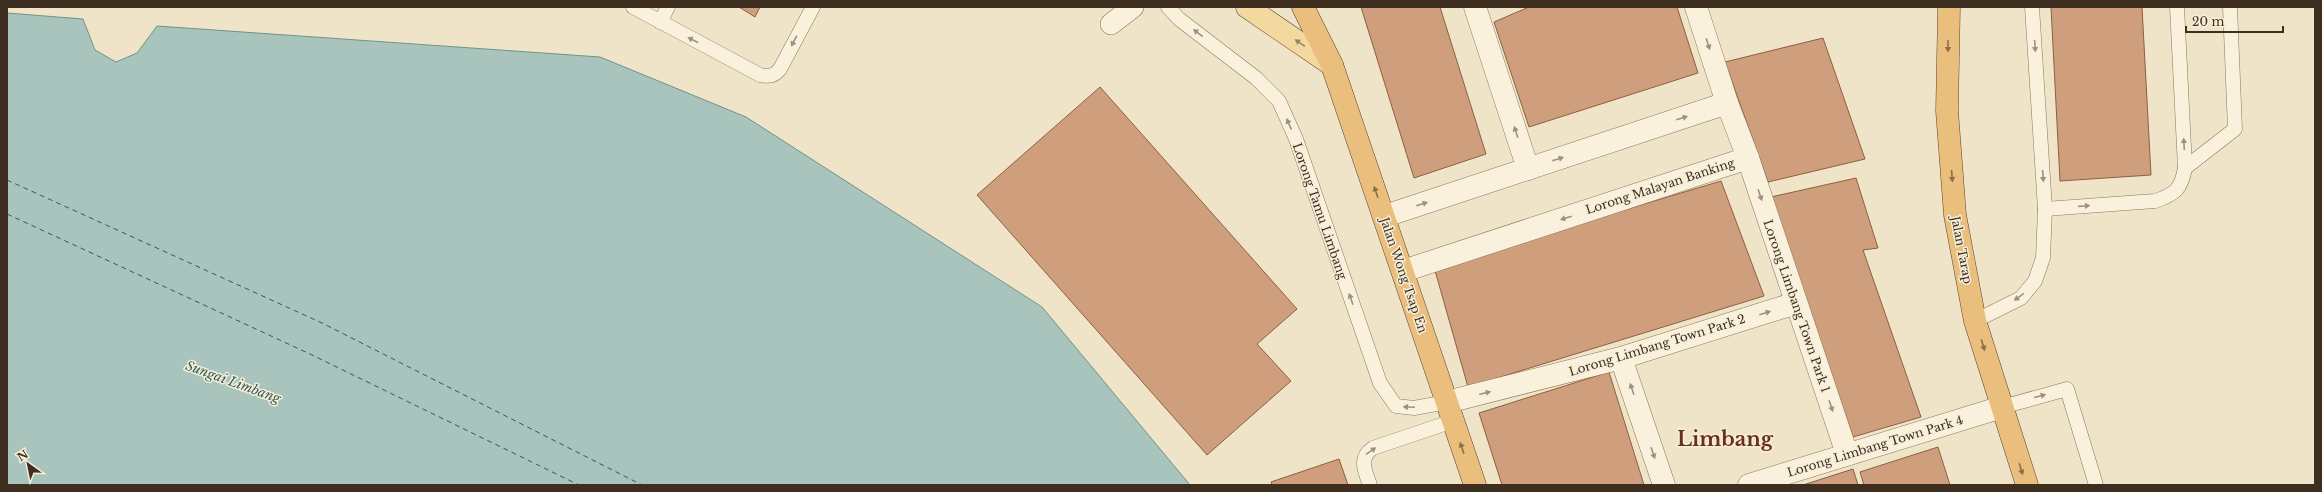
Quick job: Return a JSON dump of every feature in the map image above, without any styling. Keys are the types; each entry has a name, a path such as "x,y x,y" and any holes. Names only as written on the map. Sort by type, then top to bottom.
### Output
{"highway":[{"name":"Jalan Wong Tsap En","path":"1303,7 1332,65 1385,216 1475,485"},
{"name":"Jalan Tarap","path":"1949,7 1947,111 1954,215 1975,321 2026,485"}],"main road":[{"path":"1247,7 1332,65"}],"street":[{"path":"1111,24 1134,7"},
{"path":"1474,7 1528,169"},
{"name":"Lorong Malayan Banking","path":"1403,271 1748,158 1696,7"},
{"path":"1385,216 1728,103"},
{"name":"Lorong Limbang Town Park 1","path":"1748,158 1847,454"},
{"name":"Lorong Limbang Town Park 2","path":"1450,412 1796,303"},
{"path":"1621,358 1664,485"},
{"name":"Lorong Limbang Town Park 4","path":"1749,485 2002,407"}],"lane":[{"path":"633,7 760,75 768,77 775,74 780,69 813,7"},
{"path":"660,22 668,7"},
{"name":"Lorong Tamu Limbang","path":"1168,7 1179,19 1256,78 1278,101 1296,139 1380,382 1396,406 1450,412"},
{"path":"1975,321 2021,298 2035,281 2043,258 2045,209 2032,7"},
{"path":"2045,209 2154,201 2170,196 2182,184 2185,168 2177,7"},
{"path":"2185,168 2236,129 2230,7"},
{"path":"2002,407 2066,389 2096,485"},
{"path":"1370,485 1363,459 1367,452 1450,412"}],"water":[{"name":"Sungai Limbang","path":"7,13 83,19 95,50 116,62 137,53 157,26 600,57 746,117 1042,307 1190,485 7,485"}],"building":[{"path":"739,7 760,7 755,17"},
{"path":"1361,7 1440,7 1486,154 1414,178"},
{"path":"1529,7 1677,7 1698,73 1529,127 1494,22"},
{"path":"2051,7 2142,7 2151,175 2060,181"},
{"path":"1823,38 1865,159 1768,182 1725,62"},
{"path":"1100,87 1297,309 1257,344 1291,381 1207,455 977,195"},
{"path":"1856,178 1878,248 1863,250 1921,417 1853,437 1771,197"},
{"path":"1721,181 1764,296 1468,387 1434,267"},
{"path":"1609,372 1644,485 1502,485 1479,413"},
{"path":"1938,447 1950,485 1864,485 1860,472"},
{"path":"1339,459 1348,485 1272,485 1271,482"},
{"path":"1853,469 1858,485 1803,485"}],"ferry route":[{"path":"7,180 322,323 642,485"},
{"path":"7,214 310,354 579,485"}],"district":[{"name":"Limbang","path":"1725,439"}]}
